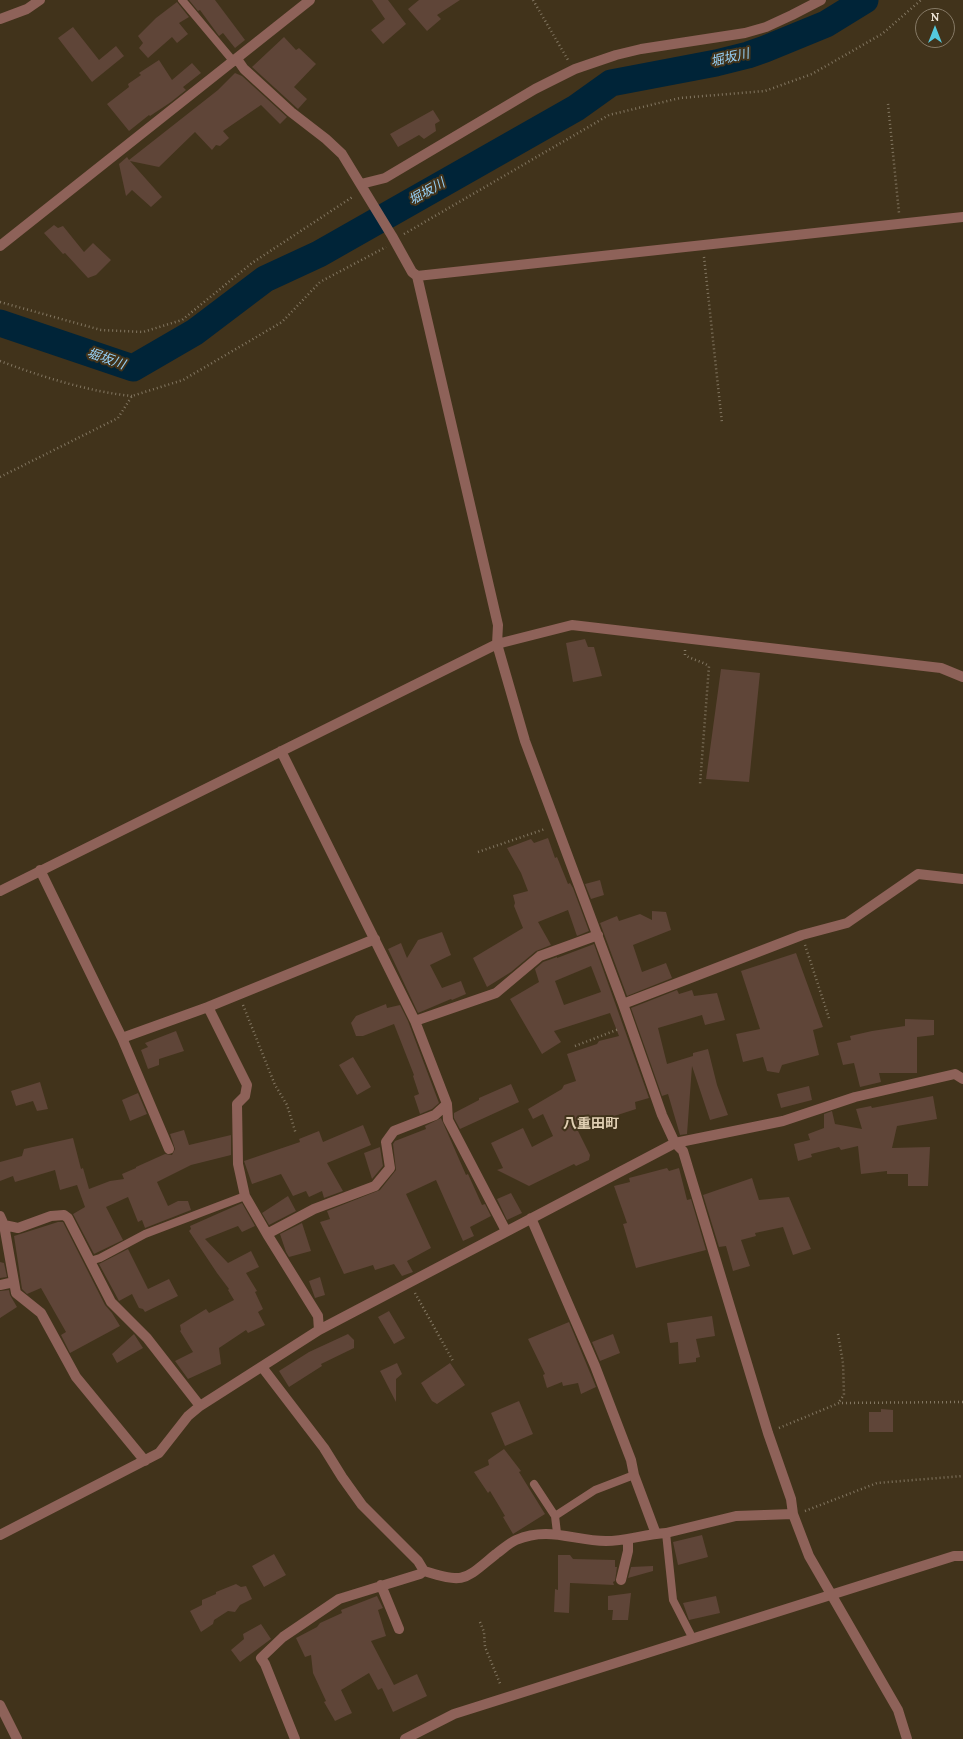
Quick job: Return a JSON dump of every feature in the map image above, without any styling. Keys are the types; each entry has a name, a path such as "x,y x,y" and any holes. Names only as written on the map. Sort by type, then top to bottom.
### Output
{"street":[{"path":"0,19 27,9 40,0"},
{"path":"0,246 310,0"},
{"path":"364,188 385,178 535,89 574,69 641,49 745,33 779,21 820,0"},
{"path":"236,60 291,112 326,138 342,154 364,188 412,272 417,276 498,625 497,644 525,740 598,935 662,1115 675,1143 683,1151 768,1433 791,1499 793,1514 809,1556 898,1710 907,1739"},
{"path":"417,276 963,216"},
{"path":"0,891 497,644 572,625 941,668 963,677"},
{"path":"281,751 415,1022 447,1104 448,1120 506,1231"},
{"path":"40,870 122,1038 169,1149"},
{"path":"623,1004 802,935 847,922 918,874 963,879"},
{"path":"415,1022 496,993 540,956 598,935"},
{"path":"122,1038 208,1007 375,940"},
{"path":"208,1007 247,1085 246,1096 237,1104 238,1164 245,1196 318,1316 319,1330"},
{"path":"0,1535 159,1453 188,1416 200,1406 319,1330 675,1143 782,1122 855,1097 955,1074 963,1079"},
{"path":"267,1234 314,1209 375,1186 390,1168 386,1142 394,1131 436,1115 447,1104"},
{"path":"2,1221 18,1228 51,1216 64,1215 68,1218 111,1302 147,1338 200,1406"},
{"path":"531,1218 595,1366 631,1460 634,1475 661,1534"},
{"path":"2,1221 16,1293 41,1313 76,1377 145,1461"},
{"path":"0,1285 14,1282"},
{"path":"262,1367 324,1448 362,1505 418,1561 424,1571 450,1579 469,1576 509,1544 516,1540 532,1536 557,1533 594,1541 628,1540 661,1534 736,1516 793,1514"},
{"path":"621,1580 628,1551 628,1540"},
{"path":"406,1739 454,1714 833,1596 954,1556 963,1556"},
{"path":"295,1739 265,1664 261,1658 283,1637 339,1599 420,1574 424,1571"},
{"path":"381,1585 398,1629"},
{"path":"1,1711 17,1739"}],"lane":[{"path":"182,0 236,60"},
{"path":"90,1261 100,1258 146,1234 245,1196"},
{"path":"555,1516 595,1490 634,1475"},
{"path":"534,1484 555,1516 557,1533"},
{"path":"661,1534 673,1600 693,1639"}],"path":[{"path":"533,0 574,69"},
{"path":"0,361 26,371 114,394 132,396 184,380 282,322 320,282 609,115 680,98 765,91 812,74 882,34 921,0"},
{"path":"888,104 900,223"},
{"path":"0,302 101,330 143,332 182,320 252,263 356,195 364,188"},
{"path":"703,245 722,423"},
{"path":"0,477 118,418 132,396"},
{"path":"685,638 685,655 709,666 700,784"},
{"path":"478,852 557,825"},
{"path":"802,935 829,1018"},
{"path":"239,994 275,1085 287,1105 296,1134"},
{"path":"575,1046 630,1024"},
{"path":"409,1282 453,1361"},
{"path":"838,1334 843,1363 844,1395 839,1403"},
{"path":"768,1433 839,1403 963,1402"},
{"path":"793,1514 877,1483 963,1476"},
{"path":"480,1622 484,1632 485,1647 506,1698"}],"building":[{"path":"189,0 215,0 245,40 235,48 223,33 219,36 200,10 198,11"},
{"path":"372,0 388,0 406,24 383,44 371,30 385,19"},
{"path":"419,0 460,0 437,15 441,19 427,31 408,9"},
{"path":"177,2 189,17 179,23 188,34 177,43 172,37 148,58 139,48 143,43 138,36 156,18"},
{"path":"73,27 99,60 116,46 124,56 92,82 58,38"},
{"path":"284,37 296,50 299,48 316,64 294,87 307,99 298,109 252,67"},
{"path":"159,60 172,80 192,63 201,73 183,87 186,90 171,102 150,116 149,115 129,131 107,104 129,87 128,84 141,75 139,73"},
{"path":"235,73 242,76 287,117 280,124 261,105 223,131 229,138 220,146 216,145 212,150 195,132 159,167 130,161 162,197 151,207 132,190 126,196 119,164 127,157 129,160 218,90"},
{"path":"433,110 440,121 435,124 436,131 424,139 419,135 398,147 390,134"},
{"path":"54,225 58,228 63,226 84,252 93,243 111,260 96,275 88,278 44,233"},
{"path":"585,639 588,647 594,647 602,676 573,682 566,643"},
{"path":"721,669 760,673 749,782 706,779"},
{"path":"548,838 555,858 557,857 568,884 570,883 573,888 589,931 577,936 568,910 538,922 551,945 536,951 511,972 487,987 473,958 523,928 514,906 515,903 513,895 528,891 521,873 507,848 531,839 534,843"},
{"path":"600,880 604,895 591,899 585,884"},
{"path":"652,911 666,912 671,930 633,945 642,972 666,963 672,978 627,996 600,923 617,916 619,921 640,914 652,920"},
{"path":"442,932 451,955 430,965 442,988 461,981 466,994 418,1013 388,949 401,943 407,958 418,940"},
{"path":"594,944 649,1098 635,1102 636,1109 602,1120 593,1116 577,1129 590,1155 589,1160 576,1166 574,1164 529,1186 497,1170 503,1168 491,1143 523,1128 532,1147 553,1136 543,1114 533,1119 528,1109 562,1089 564,1085 576,1081 567,1054 597,1044 599,1041 619,1036 610,1013 554,1031 561,1042 542,1054 510,999 539,982 535,969 543,962","holes":["591,966 601,992 564,1005 555,981"]},
{"path":"796,953 823,1027 813,1030 819,1055 782,1065 779,1073 767,1071 763,1057 743,1062 736,1034 760,1029 741,971"},
{"path":"677,990 679,994 692,990 694,996 717,993 725,1020 705,1025 702,1015 658,1028 667,1064 693,1056 693,1053 708,1049 717,1085 728,1115 710,1120 692,1066 687,1134 680,1135 668,1094 662,1096 631,1008"},
{"path":"386,1004 387,1008 400,1005 408,1021 439,1103 432,1109 420,1114 414,1096 419,1094 413,1076 414,1075 394,1024 363,1036 356,1036 351,1023 356,1016"},
{"path":"905,1019 934,1020 934,1035 917,1037 917,1073 879,1073 881,1082 860,1087 854,1063 843,1065 837,1043 851,1040 850,1036 905,1026"},
{"path":"176,1031 184,1051 159,1059 159,1065 148,1069 141,1050 148,1047 145,1043"},
{"path":"353,1057 371,1087 357,1095 339,1065"},
{"path":"40,1082 48,1109 37,1111 33,1101 16,1106 11,1091"},
{"path":"511,1084 519,1102 460,1129 454,1118 454,1113 479,1100 479,1098"},
{"path":"809,1086 812,1100 781,1108 777,1094"},
{"path":"138,1093 147,1114 130,1121 122,1100"},
{"path":"933,1096 937,1119 897,1126 892,1148 930,1147 928,1186 908,1186 908,1174 887,1174 887,1171 861,1174 858,1146 841,1150 839,1147 811,1154 812,1157 798,1161 794,1144 810,1140 808,1134 824,1128 824,1114 832,1111 835,1124 862,1129 856,1109 871,1106 872,1108"},
{"path":"441,1118 466,1175 468,1174 482,1205 485,1204 491,1216 470,1227 474,1236 463,1241 436,1180 406,1194 431,1248 407,1261 413,1272 402,1276 394,1264 375,1270 373,1265 344,1274 320,1222 330,1219 327,1211 380,1190 396,1170 393,1144 395,1141 426,1129 425,1126"},
{"path":"363,1125 371,1145 327,1163 343,1191 324,1198 322,1191 309,1197 306,1191 293,1196 281,1174 252,1184 244,1161 300,1142 299,1139 319,1131 323,1142"},
{"path":"184,1130 189,1145 231,1135 231,1155 191,1165 157,1182 168,1206 178,1201 188,1201 191,1210 145,1228 142,1220 138,1222 128,1197 106,1207 123,1240 94,1254 73,1214 85,1207 77,1185 60,1190 55,1170 15,1182 13,1176 0,1181 0,1162 22,1156 24,1149 73,1138 81,1169 83,1168 89,1189 110,1181 124,1179 122,1174 136,1167 165,1154 172,1155 175,1149 170,1134"},
{"path":"380,1147 383,1166 372,1179 364,1153"},
{"path":"667,1168 669,1171 679,1168 687,1200 691,1199 706,1250 636,1268 623,1224 627,1223 614,1186 630,1182 629,1178"},
{"path":"752,1178 759,1200 789,1197 811,1249 793,1255 783,1227 755,1233 756,1236 741,1240 750,1266 733,1271 726,1246 719,1247 703,1195"},
{"path":"511,1193 522,1213 507,1220 497,1199"},
{"path":"288,1196 296,1211 269,1225 262,1213"},
{"path":"242,1203 255,1226 242,1232 238,1226 205,1239 228,1263 251,1251 259,1267 246,1273 257,1291 255,1292 263,1309 258,1312 265,1325 248,1333 246,1330 219,1348 221,1364 188,1379 175,1361 193,1352 180,1331 180,1325 206,1309 209,1313 234,1300 228,1290 229,1289 189,1231 191,1229 190,1226"},
{"path":"58,1222 63,1222 105,1305 120,1326 70,1353 61,1335 66,1332 41,1288 27,1294 22,1289 14,1236"},
{"path":"302,1223 311,1251 289,1257 280,1234"},
{"path":"128,1249 148,1289 169,1279 178,1296 145,1312 143,1309 139,1308 132,1294 119,1301 99,1264"},
{"path":"0,1262 4,1263 7,1277 0,1278"},
{"path":"320,1277 325,1295 315,1298 309,1281"},
{"path":"9,1290 10,1295 17,1307 0,1318 0,1291"},
{"path":"389,1311 405,1338 394,1344 378,1317"},
{"path":"712,1316 715,1336 696,1339 700,1357 696,1358 696,1362 679,1364 678,1342 670,1343 667,1323"},
{"path":"569,1322 596,1387 581,1394 578,1383 563,1386 562,1382 547,1388 543,1375 545,1374 528,1339"},
{"path":"134,1334 143,1348 117,1363 112,1354"},
{"path":"348,1334 354,1340 354,1348 321,1364 322,1366 289,1387 279,1371 309,1352"},
{"path":"613,1334 620,1353 600,1361 592,1342"},
{"path":"397,1363 402,1374 396,1379 396,1402 380,1371"},
{"path":"450,1363 465,1385 437,1404 432,1401 421,1383"},
{"path":"519,1401 533,1434 505,1446 491,1413"},
{"path":"881,1409 893,1410 893,1432 869,1432 869,1412 881,1412"},
{"path":"504,1449 521,1471 519,1472 545,1514 513,1534 503,1517 505,1516 490,1491 488,1493 474,1472 489,1465 488,1460"},
{"path":"702,1535 708,1557 678,1565 673,1542"},
{"path":"274,1554 286,1575 264,1587 252,1566"},
{"path":"558,1555 570,1555 573,1559 615,1560 615,1567 617,1567 615,1581 613,1582 614,1585 570,1583 569,1613 554,1612 555,1589 558,1590"},
{"path":"653,1566 653,1571 628,1578 631,1567"},
{"path":"236,1584 241,1587 246,1586 252,1599 240,1605 235,1612 228,1611 214,1620 213,1624 201,1632 190,1611 202,1605 202,1600 216,1594 216,1592"},
{"path":"631,1593 628,1620 612,1620 613,1610 608,1610 608,1596"},
{"path":"377,1596 383,1608 378,1610 386,1636 371,1641 394,1685 417,1674 427,1696 393,1712 382,1688 378,1690 369,1673 341,1690 352,1713 335,1721 324,1702 326,1701 313,1673 311,1655 305,1657 296,1638 317,1627 320,1623 342,1613 341,1610"},
{"path":"716,1596 720,1613 689,1620 683,1603"},
{"path":"261,1624 271,1639 240,1662 231,1650 244,1639 243,1634"}],"waterway":[{"name":"堀坂川","path":"0,323 133,368 195,332 265,279 319,254 576,108 611,83 716,63 748,55 826,24 865,0"}],"district":[{"name":"八重田町","path":"591,1124"}]}
